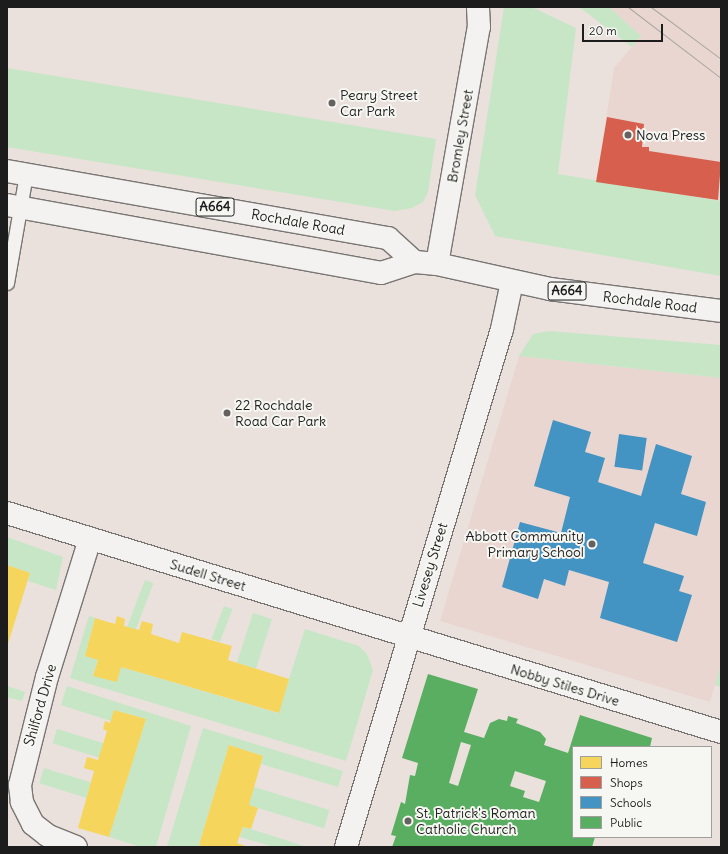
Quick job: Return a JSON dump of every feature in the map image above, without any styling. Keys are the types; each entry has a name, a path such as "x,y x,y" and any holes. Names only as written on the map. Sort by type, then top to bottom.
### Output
{"main road":[{"name":"Bromley Street","path":"437,264 479,27 478,7"},
{"name":"Rochdale Road","path":"16,173 388,238 415,262"},
{"name":"Rochdale Road","path":"14,206 381,273 415,262 437,264 512,282 721,311"},
{"name":"Livesey Street","path":"346,847 502,329 512,282"},
{"name":"Sudell Street","path":"7,513 408,637"},
{"name":"Shilford Drive","path":"76,847 47,835 33,824 22,802 20,785 47,677 90,539"},
{"name":"Nobby Stiles Drive","path":"408,637 721,732"}],"lane":[{"path":"7,283 16,173"}],"shaded area":[{"path":"609,7 721,7 721,201 596,182 614,68 641,36"},
{"name":"Abbott Community Primary School","path":"519,356 721,378 721,664 710,702 440,621"}],"green space":[{"path":"504,7 534,8 576,28 558,174 721,201 721,276 495,236 475,195"},
{"path":"579,7 609,7 641,36 632,47"},
{"path":"7,68 436,139 428,192 423,202 412,208 395,211 7,147"},
{"path":"549,331 721,345 721,378 519,356 533,334"},
{"path":"7,537 63,557 56,590 28,581 30,573 7,565"},
{"path":"145,580 153,583 135,630 127,627"},
{"path":"224,606 232,609 220,642 211,639"},
{"path":"253,613 272,619 256,669 237,662"},
{"path":"89,616 95,618 85,656 98,660 93,675 121,667 278,713 305,629 359,646 367,654 373,670 346,761 70,678"},
{"path":"721,664 721,687 715,685"},
{"path":"7,686 25,692 22,701 7,697"},
{"path":"67,686 191,726 156,847 141,847 109,837 146,719 114,710 111,721 61,705"},
{"path":"203,728 343,771 338,787 261,764 263,756 229,745 199,845 204,847 167,847"},
{"path":"57,729 104,743 99,758 53,743"},
{"path":"44,768 91,782 86,798 39,783"},
{"path":"254,787 330,810 324,828 248,805"},
{"path":"243,827 307,847 274,847 240,837"}],"building: Homes":[{"path":"7,565 30,573 7,647"},
{"path":"117,616 125,619 124,626 139,630 142,621 153,624 151,634 179,643 182,632 232,646 228,660 289,679 279,713 121,667 117,682 93,676 98,660 85,656 95,618 115,624"},
{"path":"114,710 146,719 109,837 78,828 94,771 84,768 87,757 98,760 107,731 103,729 105,721 110,723"},
{"path":"229,745 263,756 249,805 258,808 251,829 243,827 237,843 248,847 204,847 199,845"}],"building: Shops":[{"path":"607,117 644,124 642,147 649,147 649,151 721,162 718,200 596,182"}],"building: Schools":[{"path":"553,420 591,432 585,452 605,458 598,482 641,496 656,444 692,456 681,494 706,502 697,536 655,523 643,563 684,576 679,591 692,595 677,642 600,618 609,582 569,570 565,586 544,579 538,599 502,587 520,522 561,533 570,497 534,486"},
{"path":"619,434 647,438 642,471 614,467"}],"building: Public":[{"path":"428,674 478,689 464,732 484,738 490,723 499,719 507,721 508,716 518,719 516,723 540,732 546,739 544,745 568,753 580,715 652,738 650,746 572,746 572,838 595,838 592,847 392,847 396,836 391,835 401,802 405,804 410,775 415,776 418,763 402,758","holes":["461,742 471,745 458,786 449,783","515,771 546,781 539,802 523,797 525,791 510,786"]}],"tram line":[{"path":"628,7 721,78"},
{"path":"651,7 721,59"}],"place":[{"name":"Peary Street Car Park","path":"332,103"},
{"name":"Nova Press","path":"628,135"},
{"name":"22 Rochdale Road Car Park","path":"227,413"},
{"name":"Abbott Community Primary School","path":"592,544"},
{"name":"St. Patrick's Roman Catholic Church","path":"408,821"}]}
